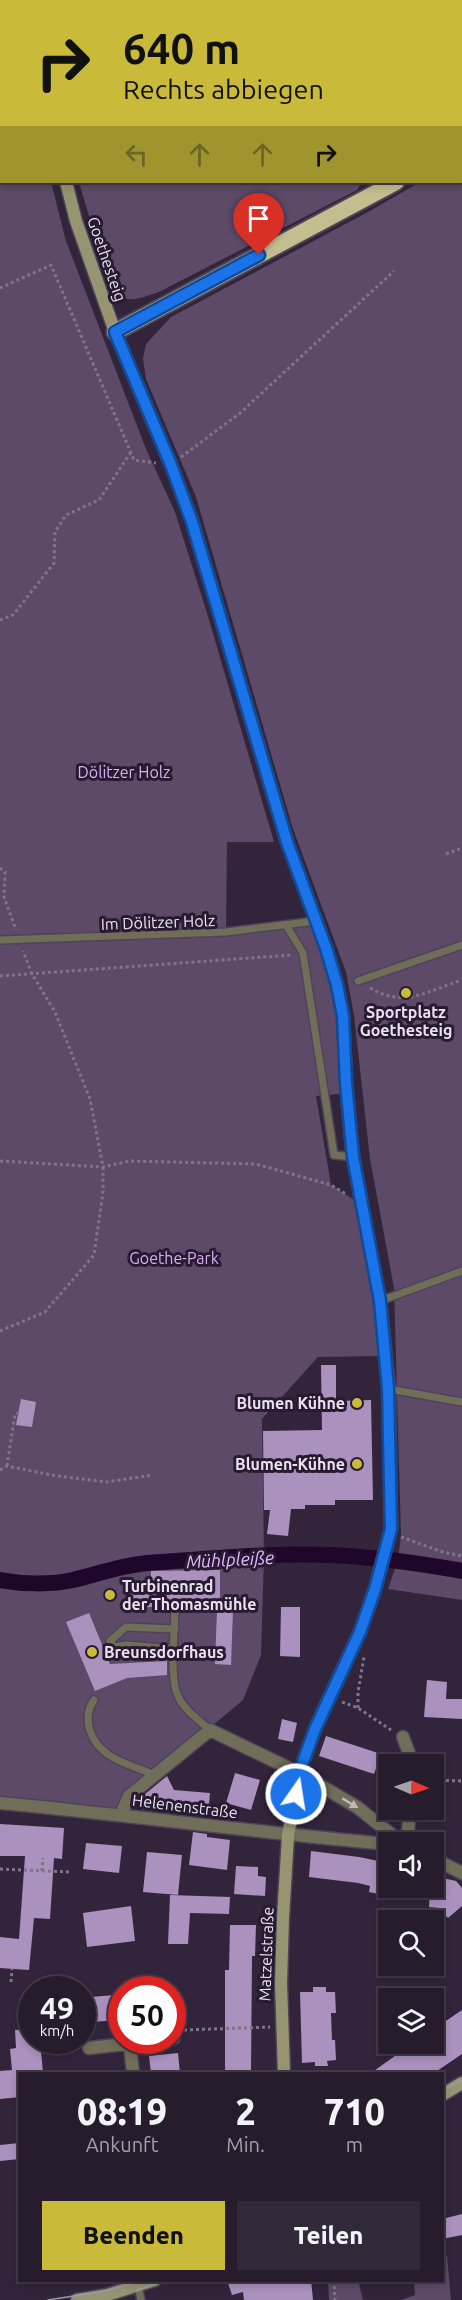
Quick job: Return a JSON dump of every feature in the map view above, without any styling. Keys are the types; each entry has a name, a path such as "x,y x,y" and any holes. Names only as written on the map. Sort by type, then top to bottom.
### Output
{"highway":[{"path":"358,201 371,183"},
{"path":"115,332 394,183"}],"main road":[{"name":"Goethesteig","path":"66,183 76,221 115,332 171,465 192,522 287,842 334,976 343,1016 353,1157 380,1301 388,1389 391,1529 375,1589 360,1632 315,1729 299,1773 288,1836"},
{"name":"Matzelstraße","path":"284,2072 281,2026 282,1950 288,1836"},
{"path":"444,2094 462,2083"},
{"path":"77,2300 149,2282"}],"street":[{"path":"121,1814 129,1796 210,1730 299,1773 357,1807 388,1832"},
{"path":"403,1737 409,1754"},
{"name":"Helenenstraße","path":"0,1803 121,1814 288,1836 378,1844"},
{"path":"444,1864 462,1873"},
{"path":"131,2054 133,2072"}],"lane":[{"name":"Im Dölitzer Holz","path":"0,940 165,936 226,932 316,921"},
{"path":"286,925 303,953 334,1155 353,1157"},
{"path":"358,981 462,945"},
{"path":"380,1301 462,1271"},
{"path":"388,1389 462,1402"},
{"path":"176,1607 174,1681 177,1695 187,1709 210,1730"},
{"path":"174,1649 126,1645 114,1647 110,1641 126,1627 175,1629"},
{"path":"94,1700 88,1709 88,1720 95,1743 105,1754 156,1776"},
{"path":"138,2286 141,2300"}],"path":[{"path":"0,288 51,265 134,460 171,465 239,414 394,271"},
{"path":"0,620 13,615 54,563 55,532 66,515 99,500 131,452"},
{"path":"446,854 462,848"},
{"path":"0,868 5,872 4,897 32,974 55,1012 90,1100 103,1167 103,1192 94,1255 45,1312 0,1331"},
{"path":"0,975 286,957 303,953"},
{"path":"358,981 384,996 408,998 462,980"},
{"path":"0,1161 103,1167 130,1161 256,1164 331,1185 362,1204"},
{"path":"7,1466 15,1414 19,1413"},
{"path":"0,1470 7,1466 57,1476 107,1482 152,1474"},
{"path":"391,1529 398,1536 442,1552 462,1556"},
{"path":"358,1708 358,1692 365,1659 360,1632"},
{"path":"331,1697 358,1708 403,1737"},
{"path":"444,1780 462,1781"},
{"path":"42,1871 43,1858"},
{"path":"0,1869 69,1872"},
{"path":"11,1982 12,1969"},
{"path":"186,2030 281,2026"},
{"path":"334,2282 335,2300"}],"green space":[{"name":"Goethe-Park","path":"0,183 51,183 66,241 146,449 175,512 274,842 227,842 226,932 316,921 337,985 347,1093 316,1096 331,1185 362,1205 385,1356 318,1357 262,1419 264,1556 261,1655 243,1700 129,1796 121,1814 0,1803"},
{"path":"79,183 361,183 357,190 161,291 129,299 123,297 112,287"},
{"path":"418,183 462,183 462,1600 388,1589 398,1560 401,1535 394,1288 370,1159 354,1015 346,972 293,829 196,497 146,379 143,359 146,344 171,317"},
{"path":"447,2256 451,2300 401,2300 415,2295 414,2282 444,2282 444,2258"},
{"path":"328,2282 358,2282 363,2300 329,2300"}],"building":[{"path":"321,1365 336,1365 336,1401 371,1400 373,1500 335,1500 335,1505 305,1505 305,1509 291,1509 288,1536 267,1534 270,1510 264,1510 263,1431 322,1430"},
{"path":"21,1399 36,1402 32,1427 16,1425"},
{"path":"220,1570 220,1607 181,1607 175,1601 169,1607 129,1607 129,1580 151,1580 151,1571"},
{"path":"281,1607 300,1607 300,1657 280,1656"},
{"path":"217,1610 233,1610 231,1665 215,1664"},
{"name":"Breunsdorfhaus","path":"89,1613 110,1664 167,1661 167,1675 127,1678 95,1691 66,1622"},
{"path":"427,1680 447,1682 446,1699 462,1699 462,1719 424,1717"},
{"path":"282,1719 297,1723 293,1742 278,1739"},
{"path":"326,1736 381,1754 378,1754 374,1774 319,1756"},
{"path":"235,1773 260,1780 251,1810 226,1803"},
{"path":"167,1776 174,1790 210,1793 208,1817 141,1809 139,1799"},
{"path":"0,1824 64,1828 62,1859 54,1858 50,1919 34,1918 29,1970 0,1968 0,1937 19,1939 25,1856 0,1856"},
{"path":"193,1832 207,1834 207,1837 230,1840 227,1870 189,1865"},
{"path":"86,1843 122,1846 119,1873 83,1869"},
{"path":"311,1851 378,1861 378,1894 369,1892 370,1886 358,1883 309,1877"},
{"path":"147,1852 182,1855 178,1895 143,1892"},
{"path":"236,1866 258,1867 258,1876 266,1877 265,1896 234,1894"},
{"path":"444,1878 456,1881 462,1888 462,1906 448,1918 444,1910 429,1907 429,1898 444,1898"},
{"path":"170,1895 230,1897 229,1914 190,1913 188,1944 168,1944"},
{"path":"131,1906 135,1941 87,1947 83,1913"},
{"path":"230,1925 256,1925 255,1956 252,1956 251,2072 225,2072 225,1970 229,1970"},
{"path":"313,1987 326,1987 326,1992 335,1992 336,2013 331,2013 332,2040 335,2040 336,2060 327,2061 328,2066 315,2066 315,2062 302,2063 300,1992 313,1992"},
{"path":"108,1996 108,2021 96,2022 96,1997"},
{"path":"462,2010 462,2054 435,2072 372,2072 398,2054 444,2054 444,2022"},
{"path":"15,2030 18,2030 18,2054 41,2054 43,2072 18,2072 18,2097 0,2099 0,2071 12,2070 10,2049 16,2048"},
{"path":"178,2054 180,2072 151,2072 149,2056"},
{"path":"18,2143 18,2159 0,2161 0,2145"},
{"path":"462,2214 462,2235 444,2239 444,2218"},
{"path":"228,2282 311,2282 313,2300 244,2300 243,2292 232,2295"}],"waterway":[{"name":"Mühlpleiße","path":"0,1580 55,1583 138,1564 285,1555 364,1557 462,1571"}],"tram line":[{"path":"444,2090 462,2080"},
{"path":"48,2300 106,2291 138,2282"},
{"path":"137,2290 159,2282"}],"place":[{"name":"Sportplatz Goethesteig","path":"406,993"},
{"name":"Blumen Kühne","path":"357,1403"},
{"name":"Blumen-Kühne","path":"357,1464"},
{"name":"Turbinenrad der Thomasmühle","path":"110,1595"},
{"name":"Breunsdorfhaus","path":"92,1652"}],"route":[{"path":"259,255 115,332 171,465 192,522 287,842 326,948 337,985 343,1016 353,1157 380,1301 388,1389 391,1529 375,1589 360,1632 315,1729 299,1773 296,1794"}],"park label":[{"name":"Dölitzer Holz","path":"124,772"}]}
